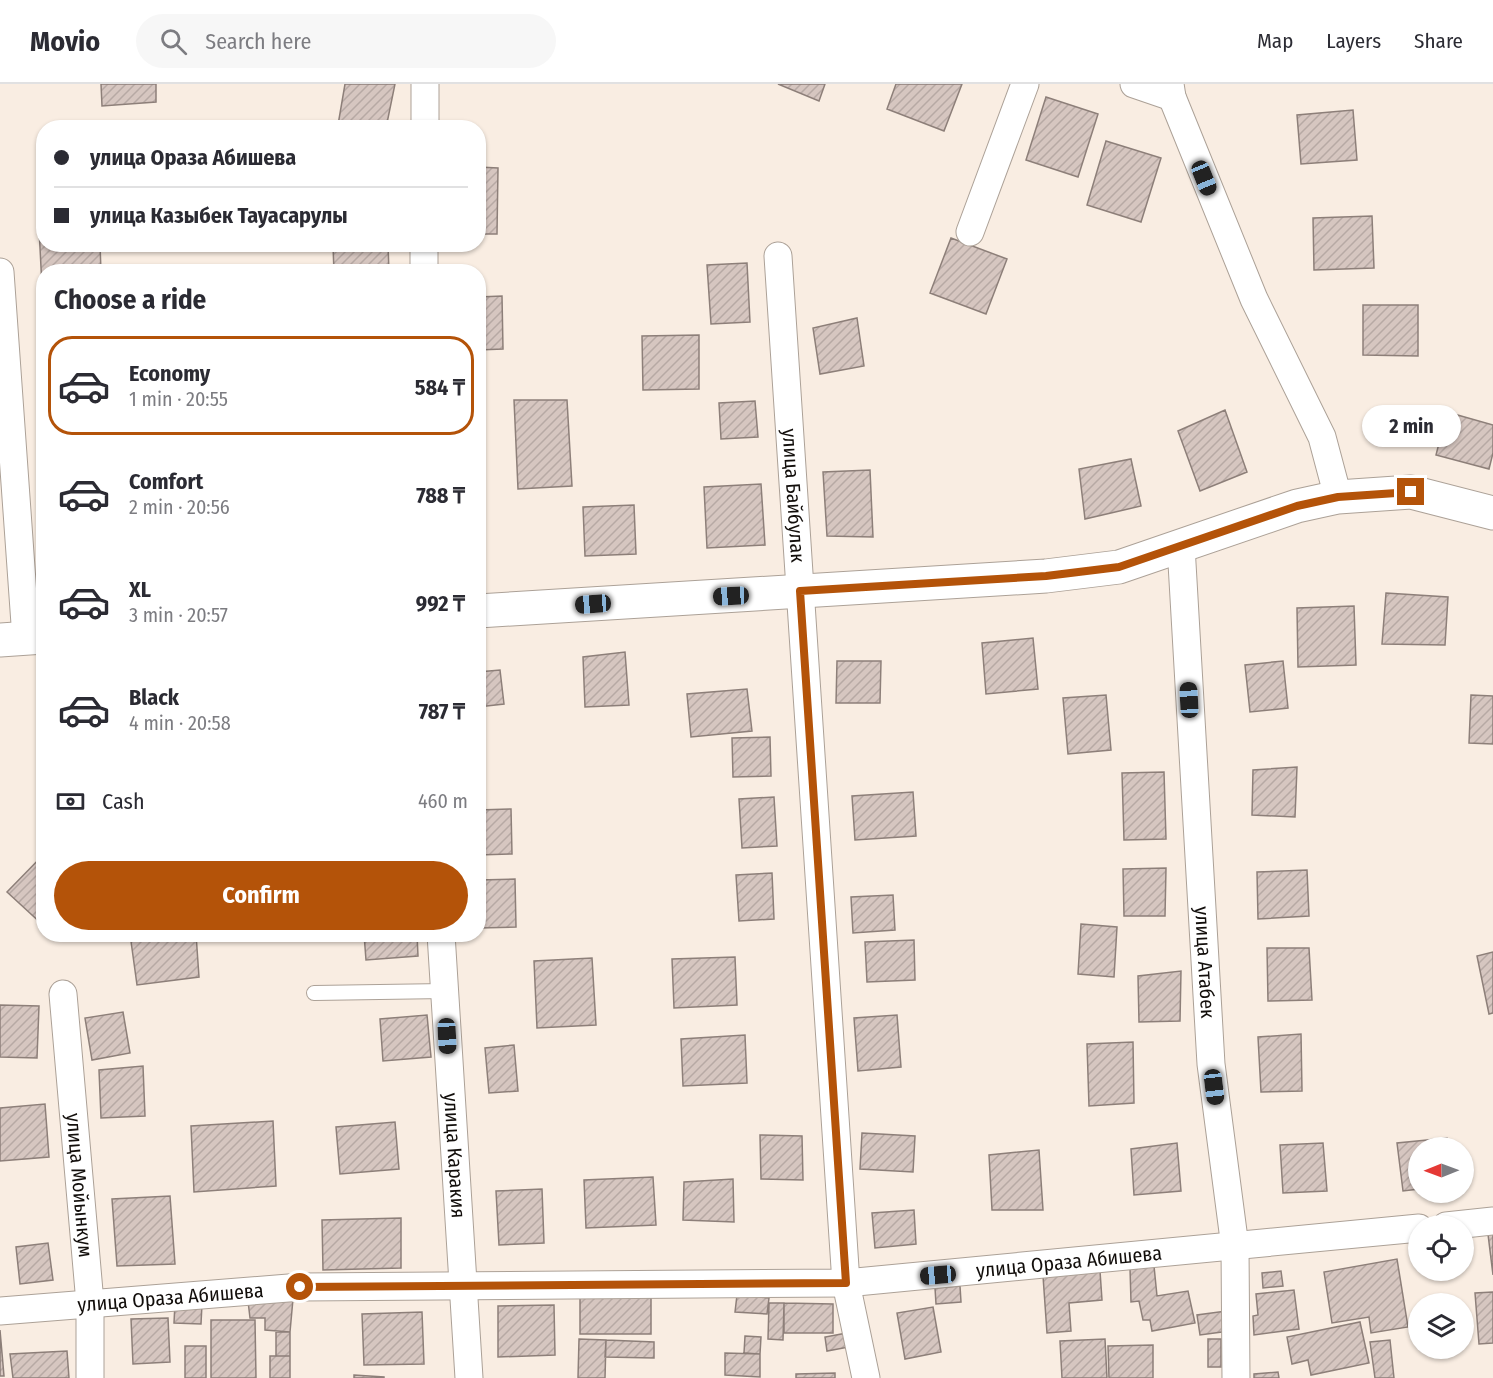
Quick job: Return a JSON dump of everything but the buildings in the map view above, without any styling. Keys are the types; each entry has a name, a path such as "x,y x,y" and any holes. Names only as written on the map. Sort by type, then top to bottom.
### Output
{"street":[{"path":"425,84 425,120"},
{"path":"970,232 1025,84"},
{"path":"1134,84 1171,90 1254,299 1322,437 1338,497"},
{"name":"улица Байбулак","path":"778,256 846,1283 866,1378"},
{"path":"0,272 23,638"},
{"path":"486,611 1046,576 1119,567 1297,506 1338,497 1411,492 1493,513"},
{"name":"улица Атабек","path":"1181,546 1211,1064 1235,1247 1236,1378"},
{"name":"улица Каракия","path":"441,942 469,1378"},
{"name":"улица Мойынкум","path":"63,994 90,1303 90,1378"},
{"path":"1474,1223 1493,1221"},
{"name":"улица Ораза Абишева","path":"0,1311 300,1287 846,1283 1408,1229"}],"lane":[{"path":"314,993 444,991"}],"route":[{"path":"300,1287 846,1283 800,591 1046,576 1119,567 1297,506 1338,497 1411,492"}]}
